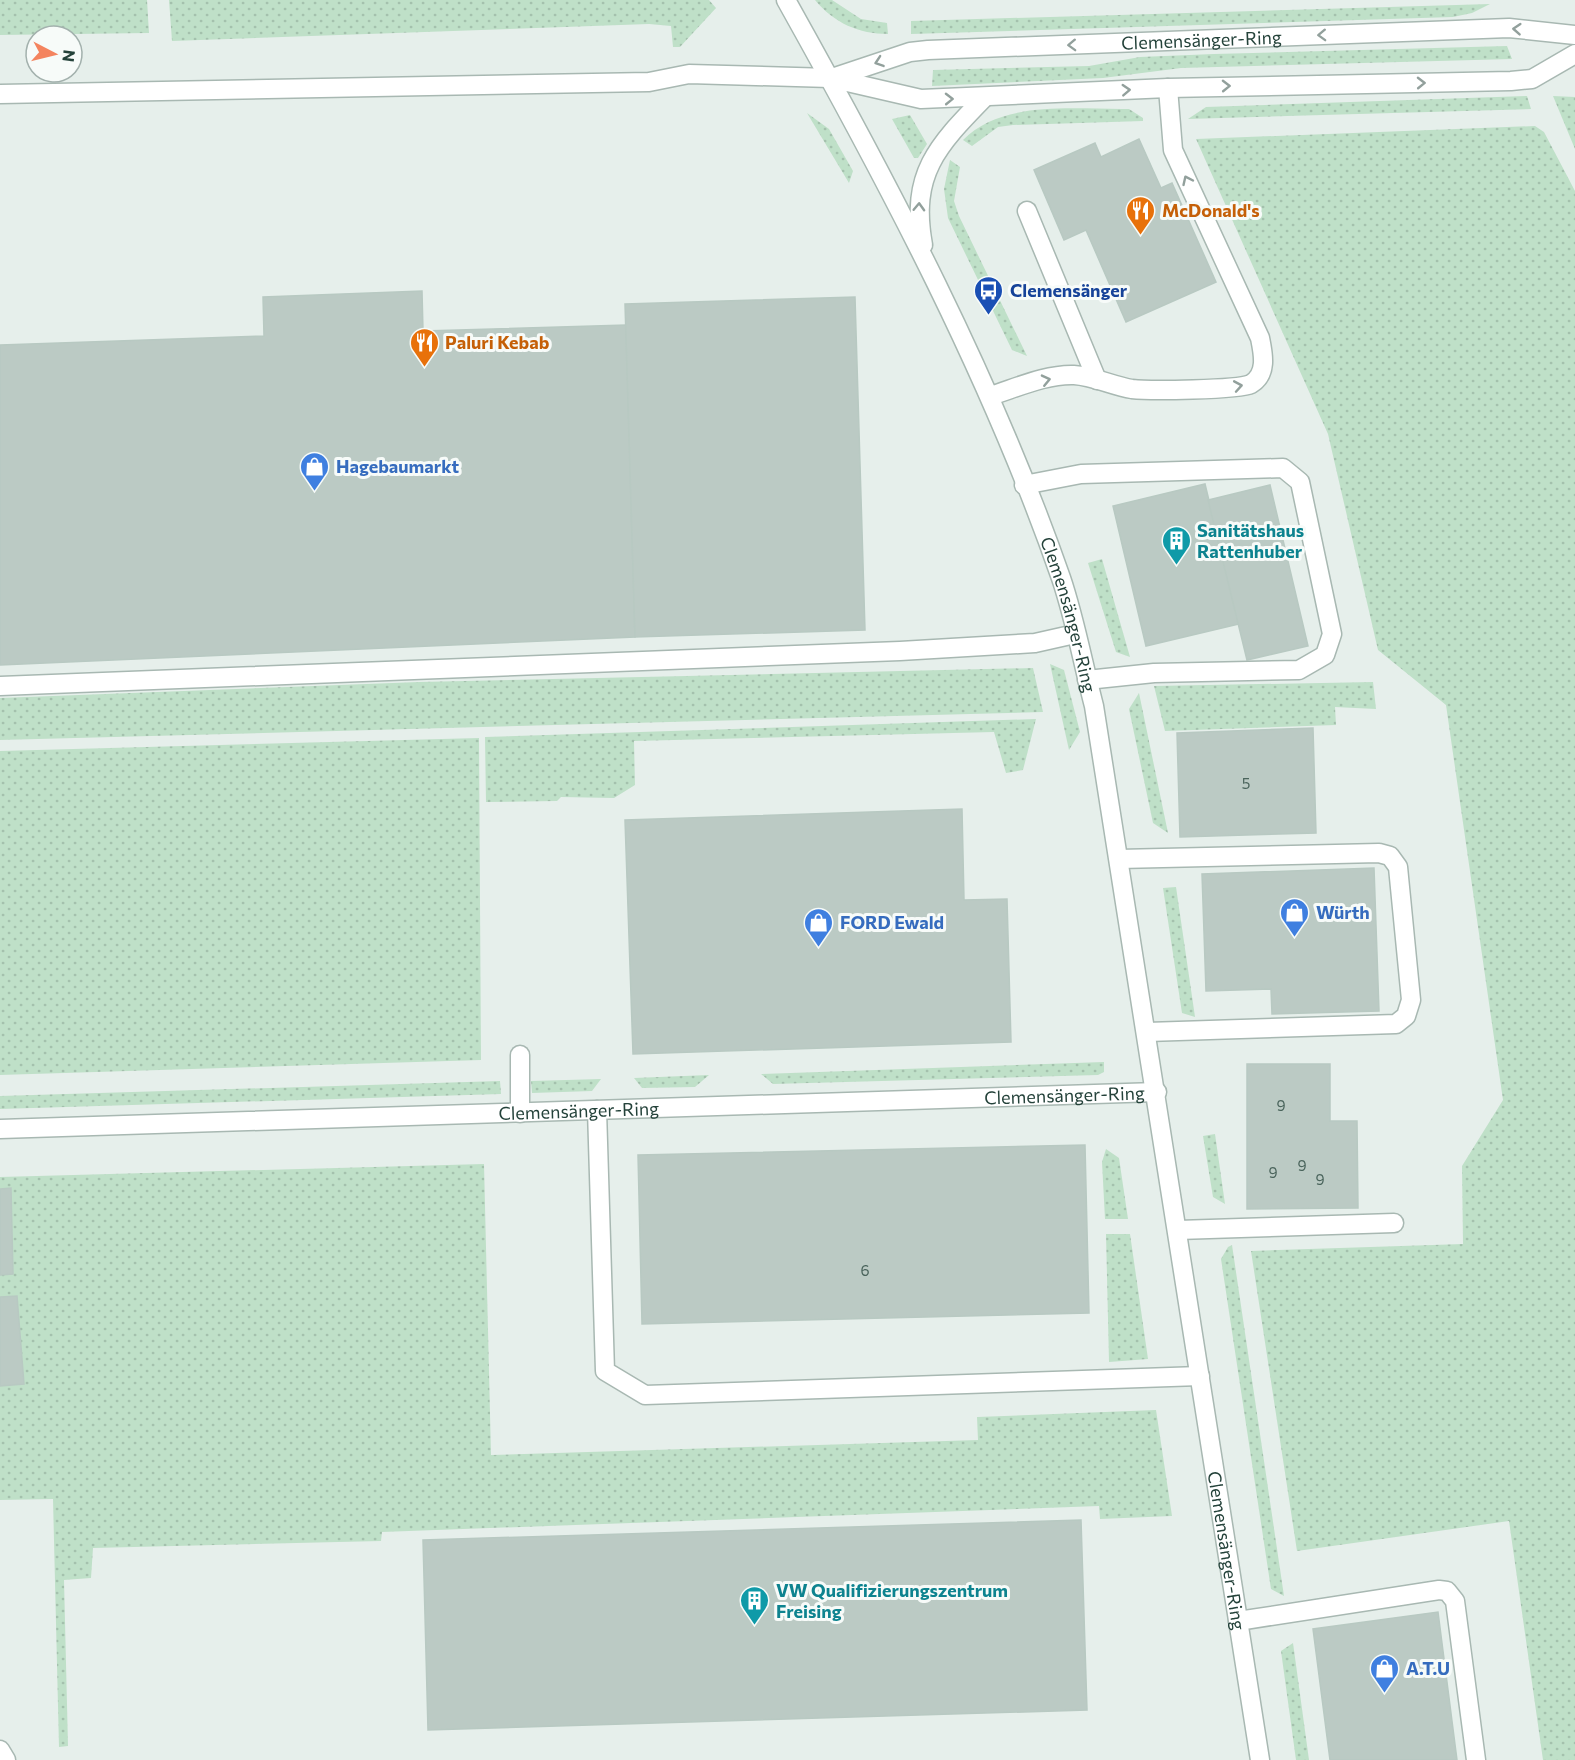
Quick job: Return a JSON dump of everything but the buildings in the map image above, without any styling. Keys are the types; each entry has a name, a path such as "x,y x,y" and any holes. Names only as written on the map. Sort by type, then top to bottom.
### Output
{"street":[{"name":"Clemensänger-Ring","path":"786,0 830,78 927,265 990,396 1060,575 1076,634 1094,706 1157,1092 1260,1760"},
{"name":"Clemensänger-Ring","path":"830,78 909,52 928,50 1509,28 1575,34"},
{"path":"0,94 649,82 689,74 830,78 921,99 984,98 1168,88 1511,81 1532,79 1575,54"},
{"path":"990,396 1044,379 1075,375 1136,389 1230,387 1251,384 1259,375 1264,361 1260,338 1173,150 1168,88"},
{"name":"Clemensänger-Ring","path":"927,265 918,206 923,179 952,130 984,98"},
{"path":"1027,211 1097,380"},
{"path":"1024,485 1081,474 1283,468 1300,482 1332,634 1325,655 1299,670 1154,673 1087,680"},
{"path":"0,686 900,651 1035,643 1076,634"},
{"path":"1119,859 1379,853 1390,856 1398,867 1412,1000 1406,1016 1396,1024 1147,1032"},
{"path":"520,1056 520,1113"},
{"name":"Clemensänger-Ring","path":"0,1129 1157,1092"},
{"path":"597,1110 605,1371 645,1395 1200,1376"},
{"path":"1178,1230 1395,1223"},
{"path":"1238,1621 1439,1590 1448,1591 1455,1601 1476,1760"},
{"path":"0,1750 6,1760"}],"green space":[{"path":"0,0 147,0 149,33 84,34 84,24 24,24 24,35 0,35"},
{"path":"169,0 709,0 716,8 680,47 673,47 671,26 649,24 172,41"},
{"path":"815,0 832,0 861,19 887,23 888,34 867,32 848,26 830,15"},
{"path":"1490,4 1472,13 1453,17 911,34 911,21"},
{"path":"1507,46 1512,59 1181,68 1103,78 932,86 933,70 1089,66 1140,57"},
{"path":"1527,96 1531,109 1188,119 1206,107"},
{"path":"1553,96 1575,97 1575,149"},
{"path":"1064,108 1129,109 1143,118 1143,121 1013,125 998,127 972,146 963,140 979,127 1019,112"},
{"path":"807,113 829,129 853,171 849,183"},
{"path":"910,115 927,144 918,158 914,158 892,119"},
{"path":"1535,126 1544,132 1575,191 1575,1760 1543,1760 1509,1521 1297,1551 1251,1251 1463,1244 1462,1166 1503,1100 1446,705 1378,650 1328,434 1196,139"},
{"path":"950,160 960,167 954,201 959,216 1027,356 1012,350 948,218 944,189"},
{"path":"1102,559 1130,657 1116,652 1088,563"},
{"path":"1050,664 1064,670 1080,732 1069,750"},
{"path":"1033,668 1043,712 0,740 0,698 419,682"},
{"path":"1373,682 1376,709 1335,707 1336,725 1165,731 1154,686"},
{"path":"1139,693 1168,833 1153,823 1129,709"},
{"path":"1036,719 1023,770 1006,773 994,732 634,741 635,785 614,798 561,797 557,801 486,802 485,737"},
{"path":"479,738 481,1060 0,1075 0,751"},
{"path":"1176,887 1195,1017 1182,1013 1163,888"},
{"path":"1104,1062 1104,1072 1098,1075 773,1084 761,1074"},
{"path":"709,1075 695,1087 642,1088 634,1078"},
{"path":"601,1079 592,1091 532,1093 531,1081"},
{"path":"500,1081 501,1094 0,1109 0,1096"},
{"path":"1215,1134 1225,1204 1213,1197 1203,1136"},
{"path":"1106,1149 1119,1158 1128,1219 1105,1219 1102,1162"},
{"path":"484,1164 491,1455 978,1440 977,1417 1156,1410 1172,1516 1100,1519 1099,1506 382,1532 381,1541 93,1548 91,1578 64,1580 68,1746 59,1747 53,1499 0,1500 0,1177"},
{"path":"1106,1234 1130,1234 1148,1359 1109,1362"},
{"path":"1232,1245 1284,1596 1271,1589 1221,1259 1228,1247"},
{"path":"1293,1643 1309,1760 1296,1760 1281,1651"}],"place":[{"name":"McDonald's","path":"1141,236"},
{"name":"Clemensänger","path":"989,316"},
{"name":"Paluri Kebab","path":"424,368"},
{"name":"Hagebaumarkt","path":"315,492"},
{"name":"Sanitätshaus Rattenhuber","path":"1176,566"},
{"name":"Würth","path":"1295,938"},
{"name":"FORD Ewald","path":"819,948"},
{"name":"VW Qualifizierungszentrum Freising","path":"755,1626"},
{"name":"A.T.U","path":"1385,1694"}]}
